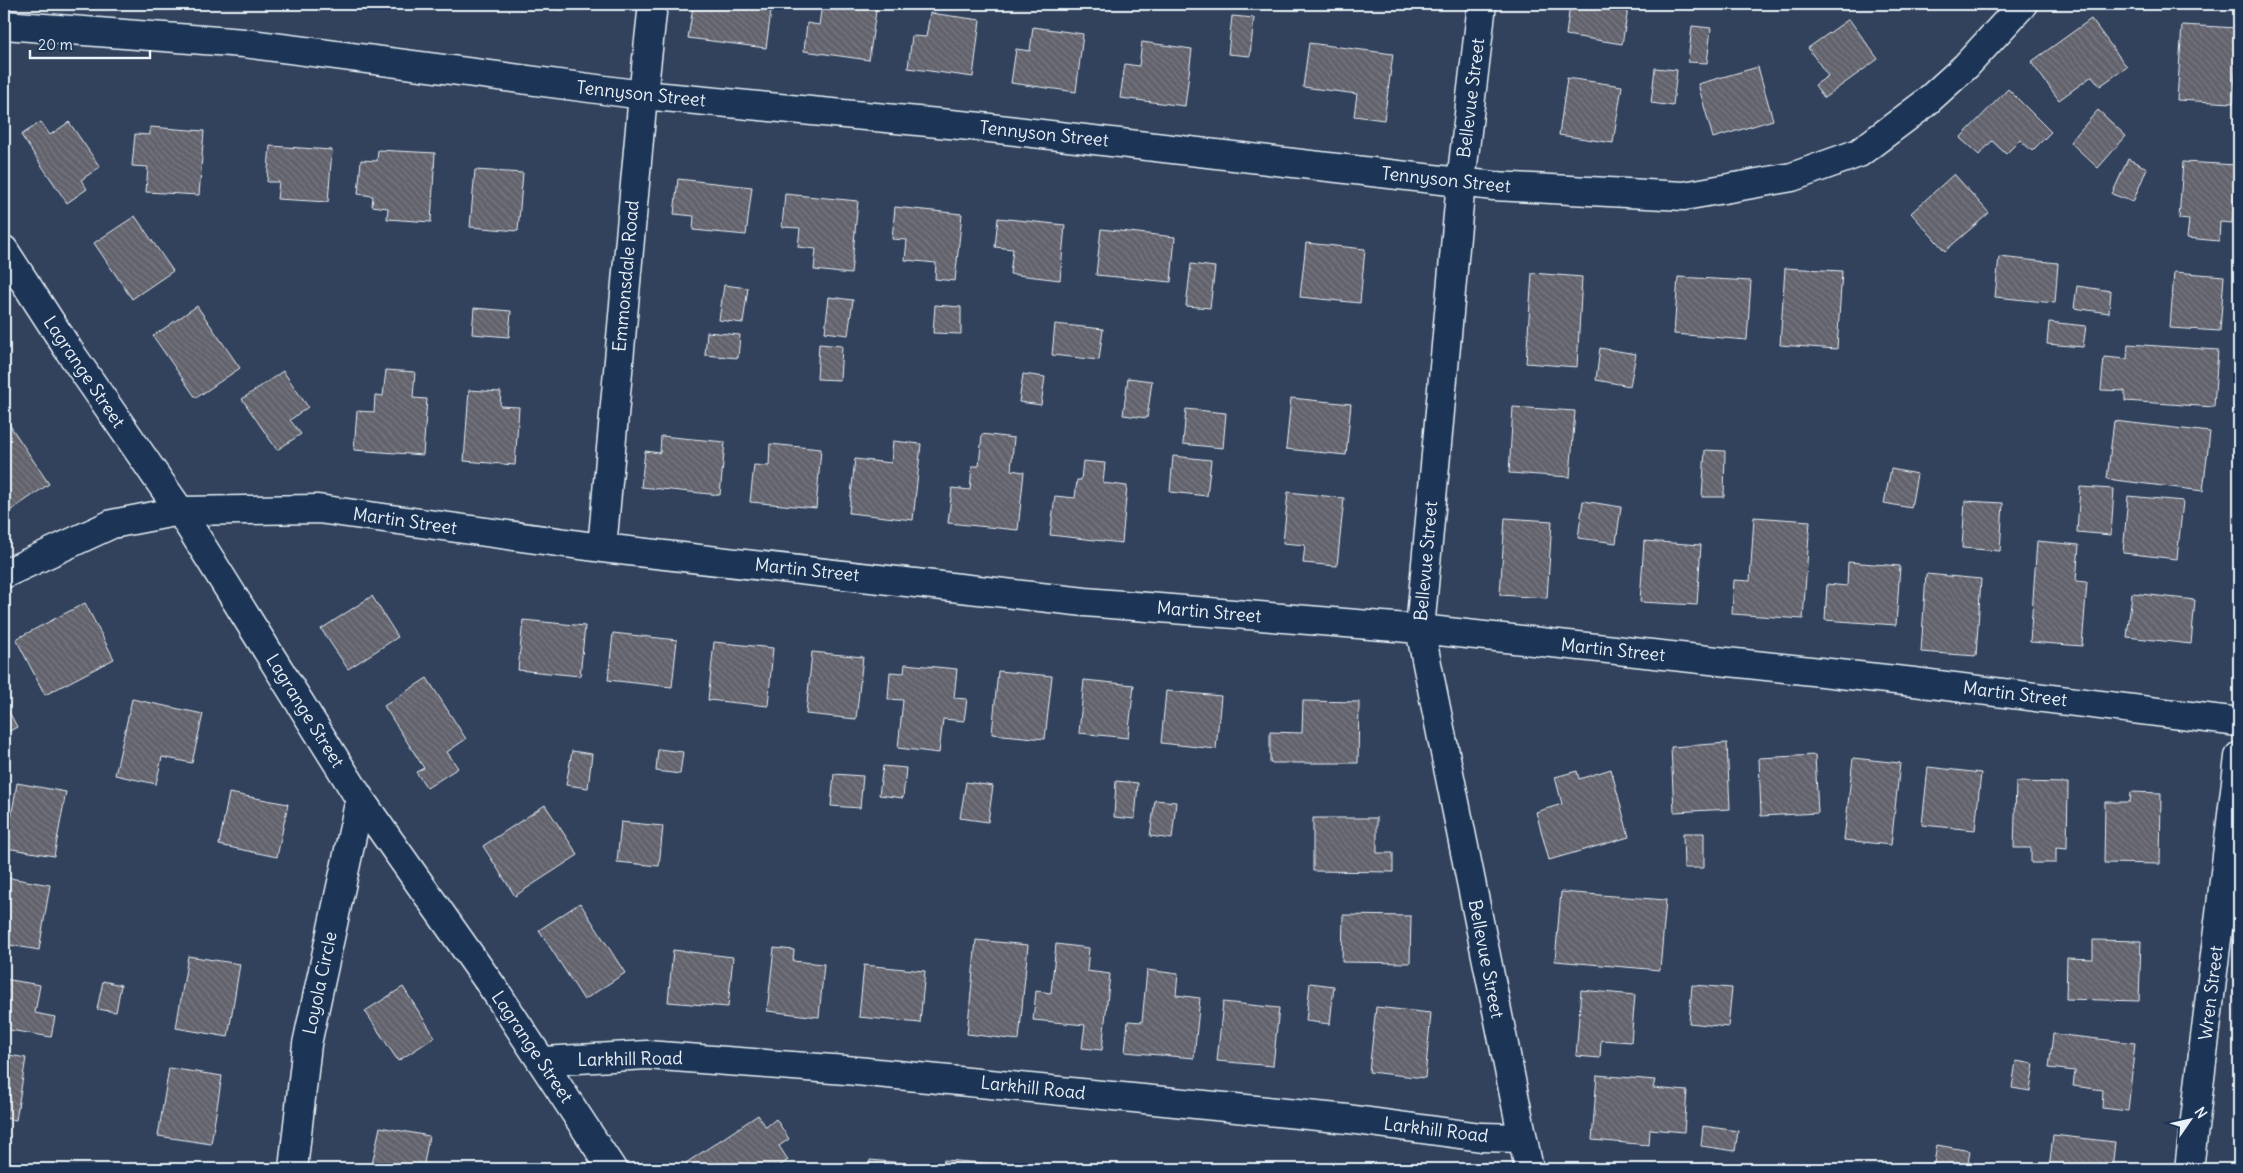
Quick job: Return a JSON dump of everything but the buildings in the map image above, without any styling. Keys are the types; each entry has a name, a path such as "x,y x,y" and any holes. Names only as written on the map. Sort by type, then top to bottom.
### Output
{"street":[{"name":"Emmonsdale Road","path":"602,548 642,95 653,4"},
{"name":"Bellevue Street","path":"1482,4 1461,182 1420,629 1529,1169"},
{"name":"Tennyson Street","path":"4,25 244,43 642,95 981,127 1494,186 1684,196 1792,177 1859,153 1923,105 1966,66 2023,4"},
{"name":"Lagrange Street","path":"4,250 68,349 180,512 360,799 543,1061 612,1169"},
{"name":"Martin Street","path":"4,574 112,524 180,512 318,509 602,548 1085,602 1420,629 1904,681 2239,722"},
{"name":"Wren Street","path":"2189,1169 2239,757"},
{"name":"Loyola Circle","path":"293,1169 307,1044 360,799"},
{"name":"Larkhill Road","path":"543,1061 647,1055 846,1070 1348,1119 1481,1137 1522,1138"}]}
